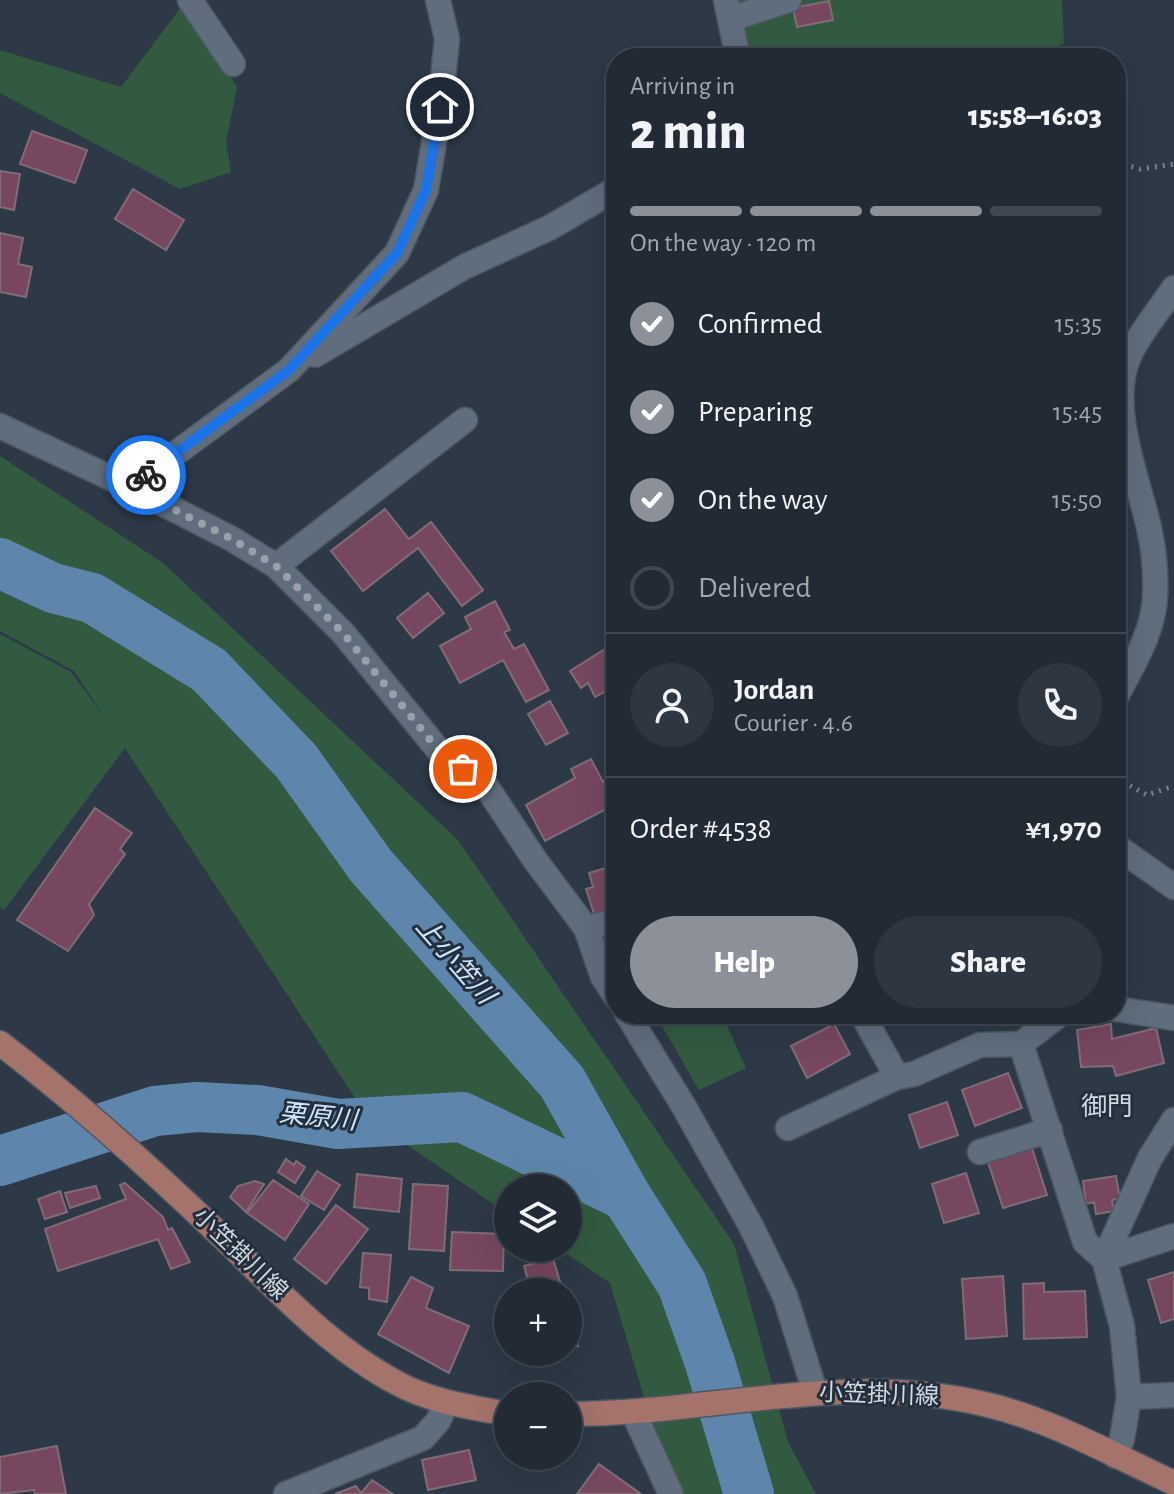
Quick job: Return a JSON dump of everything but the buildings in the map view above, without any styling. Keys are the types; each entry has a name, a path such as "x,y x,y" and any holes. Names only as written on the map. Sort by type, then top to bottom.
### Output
{"main road":[{"name":"小笠掛川線","path":"0,1043 145,1164 320,1330 358,1360 399,1385 447,1403 494,1411"},
{"name":"小笠掛川線","path":"582,1413 644,1411 804,1393 928,1395 985,1404 1042,1423 1174,1483"}],"street":[{"path":"190,0 233,64"},
{"path":"289,370 397,253 426,190 440,107 447,39 438,0"},
{"path":"736,48 728,9 789,0"},
{"path":"130,487 289,370 464,267 551,227 606,195"},
{"path":"1126,366 1129,355 1174,288"},
{"path":"276,566 465,420"},
{"path":"0,426 130,487 232,539 276,566 343,633 440,752 486,786 535,860 586,928 606,982"},
{"path":"1126,431 1150,531 1155,567 1150,630 1126,677"},
{"path":"1126,853 1174,887"},
{"path":"586,928 606,923"},
{"path":"1126,1011 1174,1018"},
{"path":"633,1024 751,1226 785,1296 804,1393"},
{"path":"868,1024 897,1077"},
{"path":"788,1128 897,1077 914,1074 980,1045 1021,1044 1047,1024"},
{"path":"1021,1044 1085,1242 1104,1259 1122,1326 1129,1397 1122,1439 1115,1456"},
{"path":"1104,1259 1150,1158 1174,1120"},
{"path":"980,1152 1050,1130"},
{"path":"1104,1259 1174,1236"},
{"path":"1129,1397 1174,1395"},
{"path":"286,1494 423,1438 438,1421 447,1403"},
{"path":"644,1411 671,1494"}],"path":[{"path":"1126,165 1140,169 1174,164"},
{"path":"1126,783 1147,795 1174,786"}],"green space":[{"path":"717,0 1062,0 1064,43 1056,48 724,48"},
{"path":"184,3 237,87 226,142 231,172 180,189 0,93 0,50 121,87"},
{"path":"0,456 163,563 458,840 734,1244 788,1442 816,1494 673,1494 610,1283 579,1262 582,1262 582,1174 494,1174 494,1204 369,1119 125,748 4,910 0,907 0,634 71,672 105,718 74,671 0,631"},
{"path":"661,1024 726,1024 746,1068 699,1090"}],"waterway":[{"name":"上小笠川","path":"0,563 53,588 92,598 209,670 296,761 371,866 562,1082 626,1196 682,1284 710,1363 749,1494"},
{"name":"栗原川","path":"0,1161 155,1111 197,1107 257,1110 338,1124 462,1117 626,1196"}],"way so far":[{"path":"146,475 130,487 232,539 276,566 343,633 440,752 463,769"}],"district":[{"name":"御門","path":"1107,1107"}],"route":[{"path":"146,475 289,370 397,253 426,190 440,107"}]}
